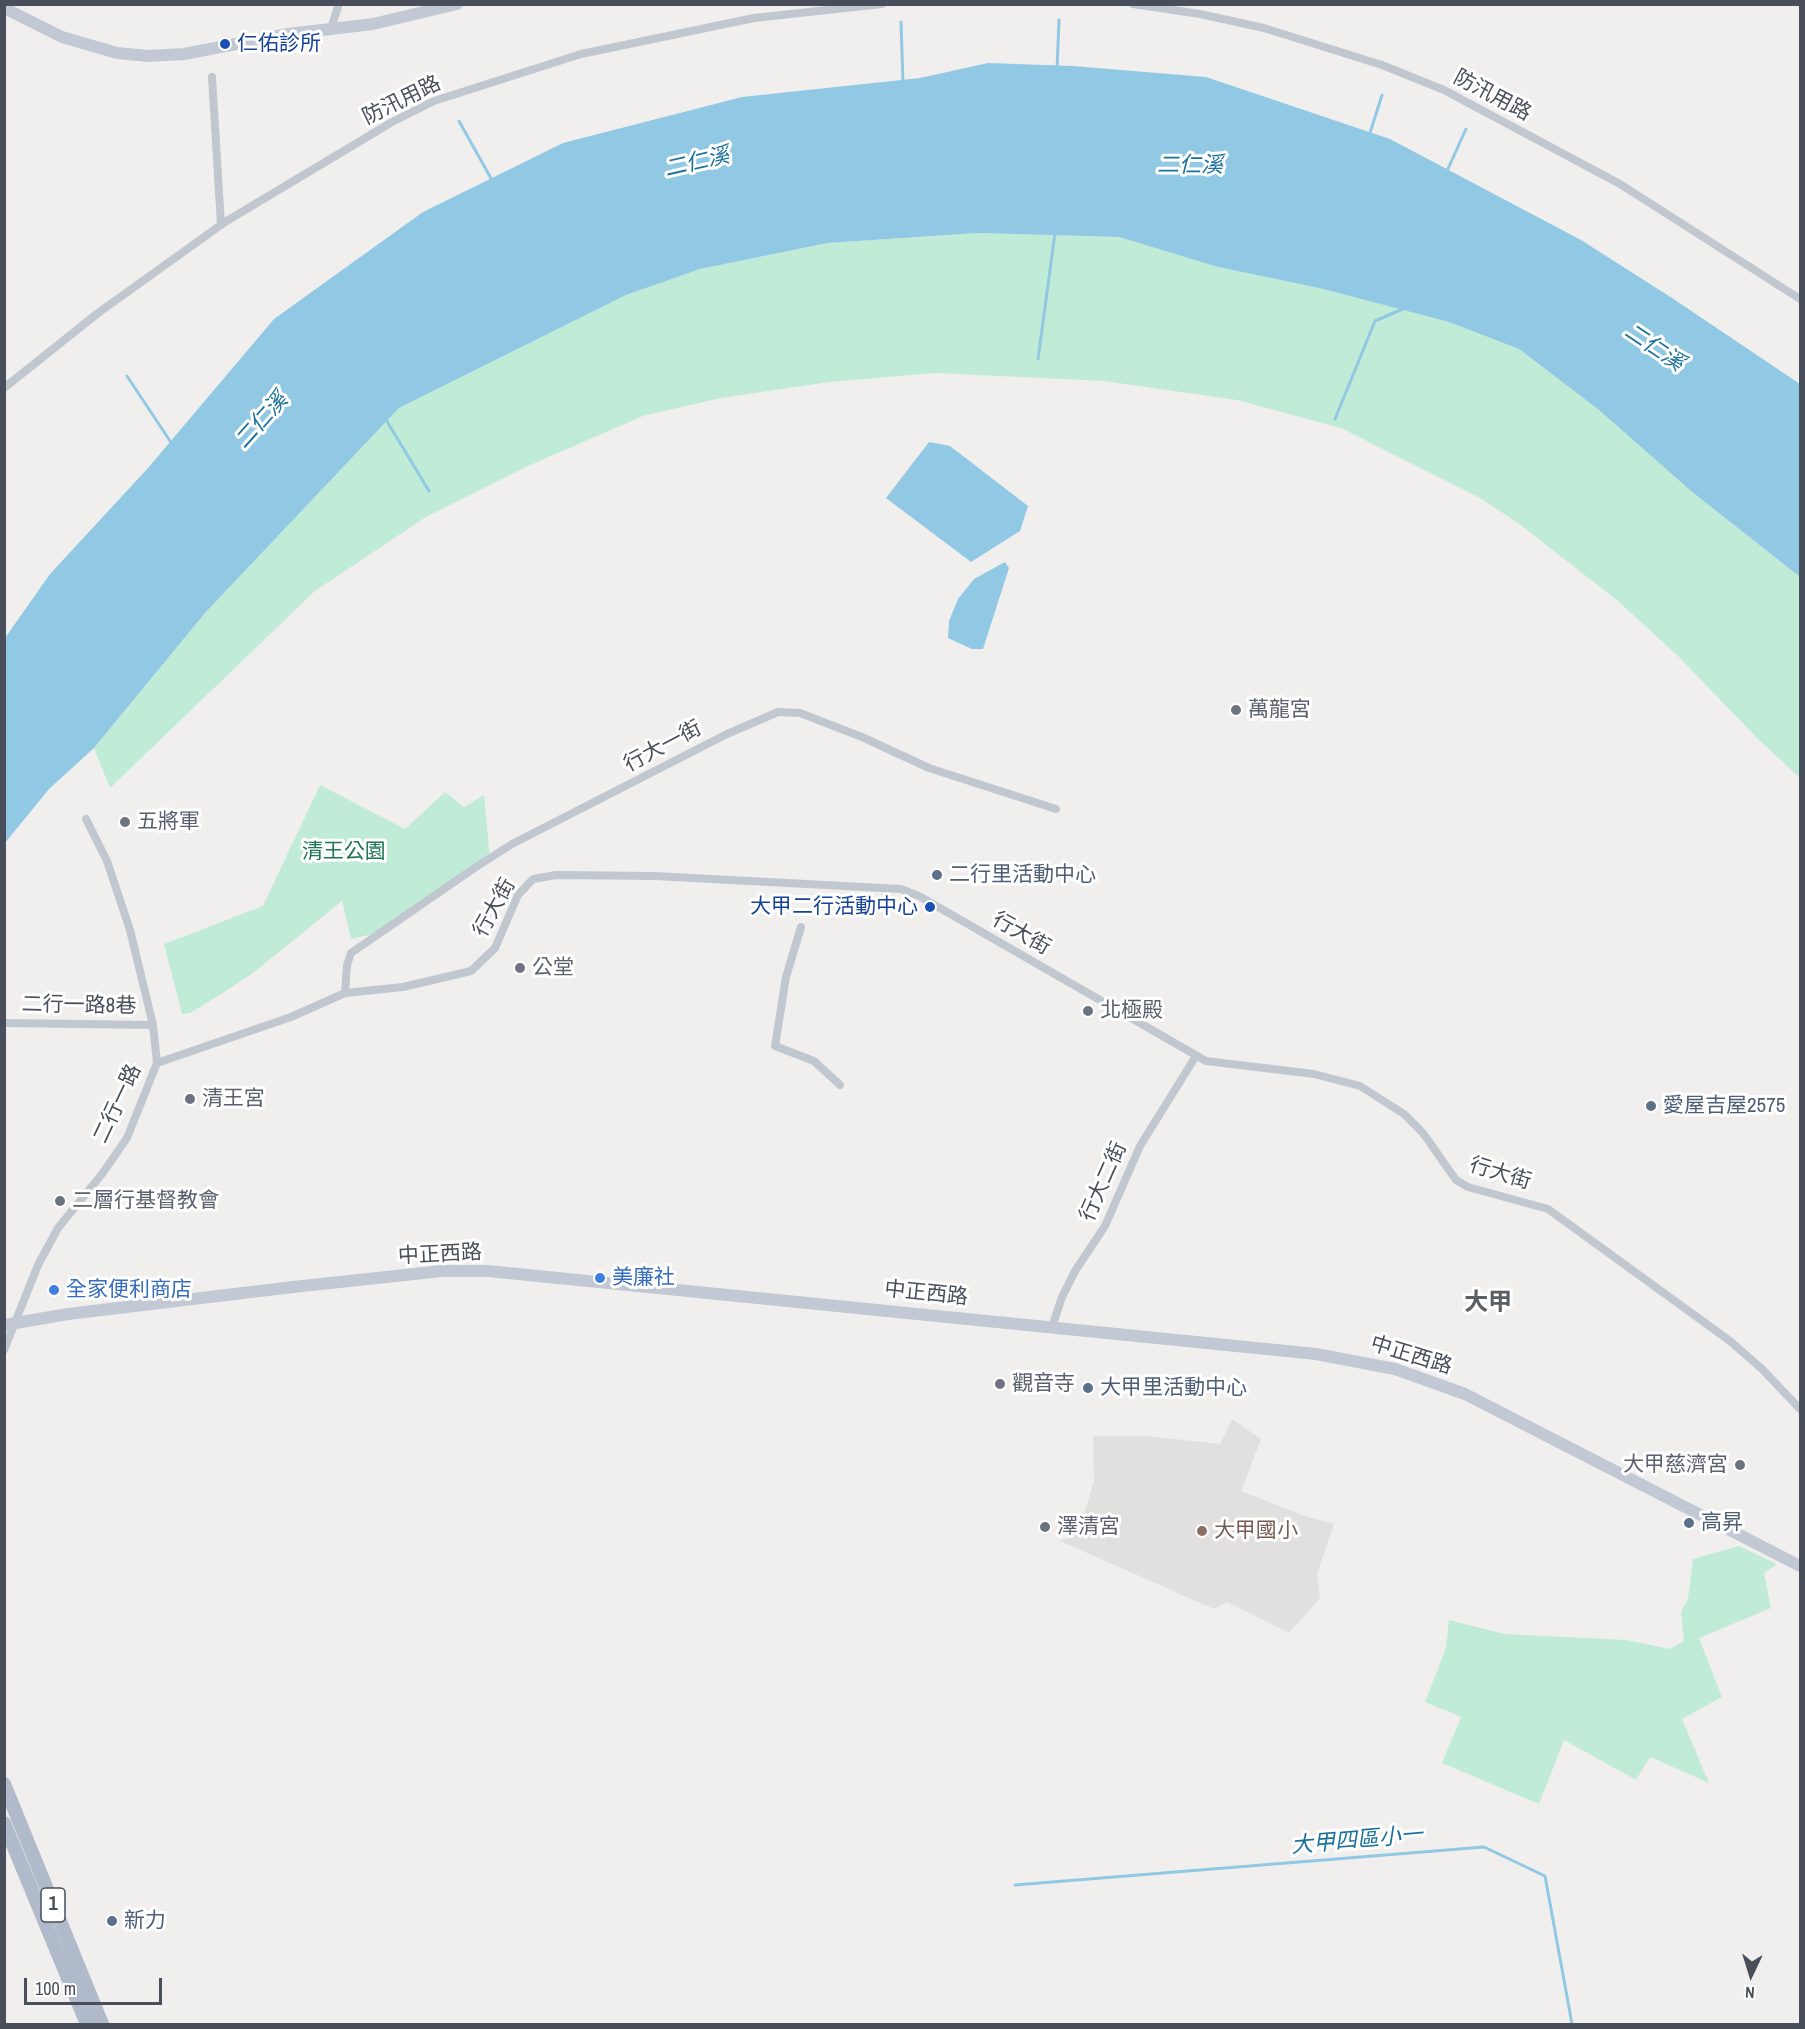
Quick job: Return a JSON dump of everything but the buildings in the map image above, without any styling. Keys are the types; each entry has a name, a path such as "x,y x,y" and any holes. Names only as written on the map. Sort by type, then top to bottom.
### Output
{"main road":[{"name":"1","path":"4,1784 102,2025"},
{"name":"1","path":"4,1823 87,2025"}],"street":[{"path":"331,28 339,4"},
{"path":"4,8 62,38 117,53 149,56 184,54 226,44 373,24 457,4"},
{"name":"防汛用路","path":"4,388 98,313 221,225 392,122 434,101 593,52 754,18 882,4"},
{"name":"防汛用路","path":"1133,4 1200,14 1264,28 1382,64 1444,90 1620,184 1800,299"},
{"path":"213,77 221,225"},
{"name":"行大一街","path":"345,993 347,965 351,953 476,867 512,844 727,734 778,712 800,713 862,737 929,768 1056,809"},
{"name":"二行一路","path":"4,1350 9,1323 38,1265 58,1228 102,1174 127,1138 157,1063 153,1025 130,930 107,861 86,819"},
{"name":"行大街","path":"157,1063 291,1017 345,993 403,987 471,971 495,948 518,895 533,879 566,874 656,876 901,889 919,896 1196,1056 1220,1065 1314,1074 1360,1086 1404,1113 1423,1133 1456,1180 1468,1187 1548,1209 1730,1341 1762,1369 1800,1409"},
{"path":"801,927 786,977 775,1046 814,1061 840,1085"},
{"name":"二行一路8巷","path":"4,1023 153,1025"},
{"name":"行大二街","path":"1052,1327 1062,1297 1075,1270 1106,1226 1140,1146 1196,1056"},
{"name":"中正西路","path":"9,1323 281,1289 462,1270 1316,1353 1370,1362 1417,1376 1493,1407 1800,1566"}],"shaded area":[{"name":"大甲國小","path":"1232,1419 1261,1439 1241,1491 1305,1516 1334,1524 1317,1574 1320,1598 1289,1633 1227,1602 1214,1609 1060,1541 1067,1538 1085,1511 1094,1481 1093,1436 1147,1436 1220,1444"}],"green space":[{"path":"978,233 1119,237 1218,267 1319,288 1449,322 1519,349 1599,410 1691,491 1800,577 1800,778 1758,739 1678,656 1618,601 1518,523 1480,498 1341,428 1237,400 1104,381 935,373 829,382 721,398 643,416 528,466 426,517 315,591 110,788 94,748 205,613 399,408 626,295 700,269 829,243"},
{"name":"清王公園","path":"320,785 405,829 445,792 464,807 484,795 490,860 382,932 351,939 342,901 253,973 190,1013 182,1014 164,944 263,906"},
{"path":"1739,1546 1777,1564 1764,1573 1771,1608 1699,1638 1722,1697 1682,1719 1709,1783 1650,1757 1636,1780 1564,1740 1539,1804 1442,1763 1461,1717 1425,1702 1446,1648 1449,1620 1505,1634 1626,1640 1670,1649 1684,1641 1681,1612 1688,1599 1693,1559"}],"water":[{"name":"二仁溪","path":"988,63 1073,66 1206,77 1390,139 1581,240 1800,384 1800,577 1691,491 1599,410 1519,349 1449,322 1319,288 1218,267 1119,237 978,233 828,243 700,269 626,295 399,408 205,613 94,748 49,789 5,843 5,638 50,574 148,468 274,319 423,212 563,143 742,97 920,78"},
{"path":"929,442 950,446 1028,506 1020,531 971,562 886,498"},
{"path":"1005,562 1009,568 983,649 972,649 948,638 949,621 958,599 974,579"}],"waterway":[{"path":"1057,69 1059,20"},
{"path":"901,22 903,83"},
{"path":"1369,136 1382,95"},
{"path":"459,121 493,182"},
{"path":"1447,171 1466,129"},
{"path":"1038,359 1055,233"},
{"path":"1335,419 1375,321 1405,308"},
{"path":"127,376 172,444"},
{"path":"385,418 429,491"},
{"name":"大甲四區小一","path":"1015,1885 1484,1847 1545,1876 1572,2024"}],"place":[{"name":"仁佑診所","path":"225,44"},
{"name":"萬龍宮","path":"1236,710"},
{"name":"五將軍","path":"125,822"},
{"name":"二行里活動中心","path":"937,875"},
{"name":"大甲二行活動中心","path":"930,907"},
{"name":"公堂","path":"520,968"},
{"name":"北極殿","path":"1088,1011"},
{"name":"清王宮","path":"190,1099"},
{"name":"愛屋吉屋2575","path":"1651,1106"},
{"name":"二層行基督教會","path":"60,1201"},
{"name":"美廉社","path":"600,1278"},
{"name":"全家便利商店","path":"54,1290"},
{"name":"觀音寺","path":"1000,1384"},
{"name":"大甲里活動中心","path":"1088,1388"},
{"name":"大甲慈濟宮","path":"1740,1465"},
{"name":"高昇","path":"1689,1523"},
{"name":"澤清宮","path":"1045,1527"},
{"name":"大甲國小","path":"1202,1531"},
{"name":"新力","path":"112,1921"}],"district":[{"name":"大甲","path":"1488,1304"}]}
